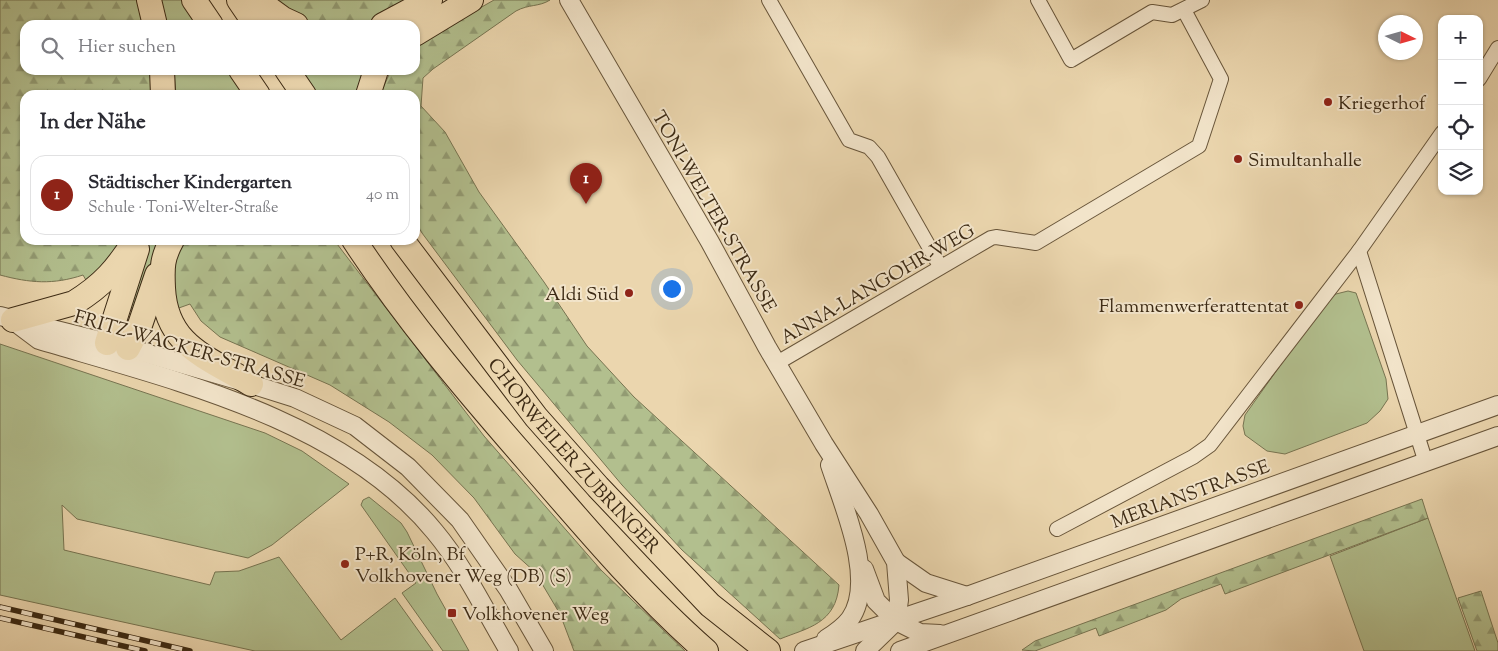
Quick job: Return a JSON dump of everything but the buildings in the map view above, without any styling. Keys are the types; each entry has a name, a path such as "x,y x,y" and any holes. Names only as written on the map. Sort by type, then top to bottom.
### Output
{"highway":[{"path":"149,0 154,20"},
{"path":"194,0 208,20"},
{"path":"239,0 253,20"},
{"path":"257,0 285,20"},
{"path":"392,20 430,0"},
{"path":"420,31 471,0"},
{"path":"162,75 163,90"},
{"path":"244,75 255,90"},
{"path":"290,75 301,90"},
{"path":"370,90 374,75"},
{"path":"6,318 74,303 99,287 118,267 132,245"},
{"path":"117,354 139,245"},
{"path":"117,354 140,325 162,261 170,245"},
{"name":"CHORWEILER ZUBRINGER","path":"355,245 447,367 565,504 672,621 706,651"},
{"name":"CHORWEILER ZUBRINGER","path":"406,245 536,417 598,487 652,547 710,605 768,651"},
{"path":"162,261 164,304 168,319 185,344 251,384"}],"street":[{"name":"TONI-WELTER-STRASSE","path":"569,0 710,242 824,444 869,514 896,562 899,600 896,620"},
{"path":"769,0 849,140 869,147 878,157 940,266"},
{"path":"1038,0 1071,60 1152,12 1172,15 1202,0"},
{"name":"ANNA-LANGOHR-WEG","path":"777,363 940,266 991,238 996,237 1036,243 1199,146 1221,79 1184,10"},
{"path":"1483,72 1498,48"},
{"path":"1057,529 1193,458 1210,445 1359,251 1438,139"},
{"path":"1359,251 1426,463"},
{"name":"FRITZ-WACKER-STRASSE","path":"6,318 117,354 287,422 342,453 377,477 434,531 459,564 509,651"},
{"name":"FRITZ-WACKER-STRASSE","path":"117,354 251,384 295,398 354,426 408,467 460,520 508,589 544,651"},
{"name":"MERIANSTRASSE","path":"896,620 968,596 1498,405"},
{"path":"900,651 1498,436"},
{"name":"TONI-WELTER-STRASSE","path":"824,444 856,550 876,600 896,620 920,633 946,634"},
{"name":"TONI-WELTER-STRASSE","path":"810,649 850,620 859,601 860,580 856,550"},
{"name":"TONI-WELTER-STRASSE","path":"896,562 926,583 968,596"},
{"path":"810,649 896,620"},
{"path":"865,651 896,620"}],"green space":[{"path":"0,0 145,0 149,20 20,20 20,75 156,75 156,90 20,90 20,245 120,245 90,287 83,275 51,282 42,282 0,275"},
{"path":"161,0 185,0 198,20 166,20"},
{"path":"267,0 415,0 379,20 297,20"},
{"path":"494,0 550,0 516,11 433,69 423,78 421,106 445,132 479,192 544,282 587,346 634,397 839,585 837,598 832,608 818,622 780,639 682,550 622,485 517,360 422,233 420,230 420,90 382,90 389,75 420,75 420,42"},
{"path":"174,75 234,75 245,90 176,90"},
{"path":"298,75 367,75 361,90 309,90"},
{"path":"148,245 161,245 139,312 128,308"},
{"path":"177,245 338,245 484,436 601,570 685,651 574,651 560,614 535,572 515,554 474,498 432,455 389,422 330,385 220,337 201,321 190,304 176,309 172,292 172,265"},
{"path":"1348,291 1356,293 1386,379 1388,399 1380,411 1367,423 1285,454 1267,451 1245,435 1243,426 1245,415 1326,301 1336,294"},
{"path":"0,344 265,433 302,451 349,484 272,545 248,558 77,519 62,505 64,550 210,585 215,572 239,571 279,557 341,640 395,598 433,651 255,651 0,595"},
{"path":"369,497 401,523 407,532 437,594 469,651 443,651 402,593 416,583 361,505 363,500"},
{"path":"1422,499 1428,518 1225,594 1221,584 1181,599 1166,610 1099,636 1096,628 1035,651 1022,650 1035,641"},
{"path":"1428,518 1475,651 1364,651 1330,556"},
{"path":"1481,591 1498,643 1498,651 1477,651 1458,598"}],"railway":[{"path":"0,607 190,651"},
{"path":"0,618 145,651"}],"place":[{"name":"Kriegerhof","path":"1328,102"},
{"name":"Simultanhalle","path":"1238,159"},
{"name":"Städtischer Kindergarten","path":"586,204"},
{"name":"Aldi Süd","path":"629,293"},
{"name":"Flammenwerferattentat","path":"1299,305"},
{"name":"P+R, Köln, Bf Volkhovener Weg (DB) (S)","path":"345,564"},
{"name":"Volkhovener Weg","path":"452,613"}]}
